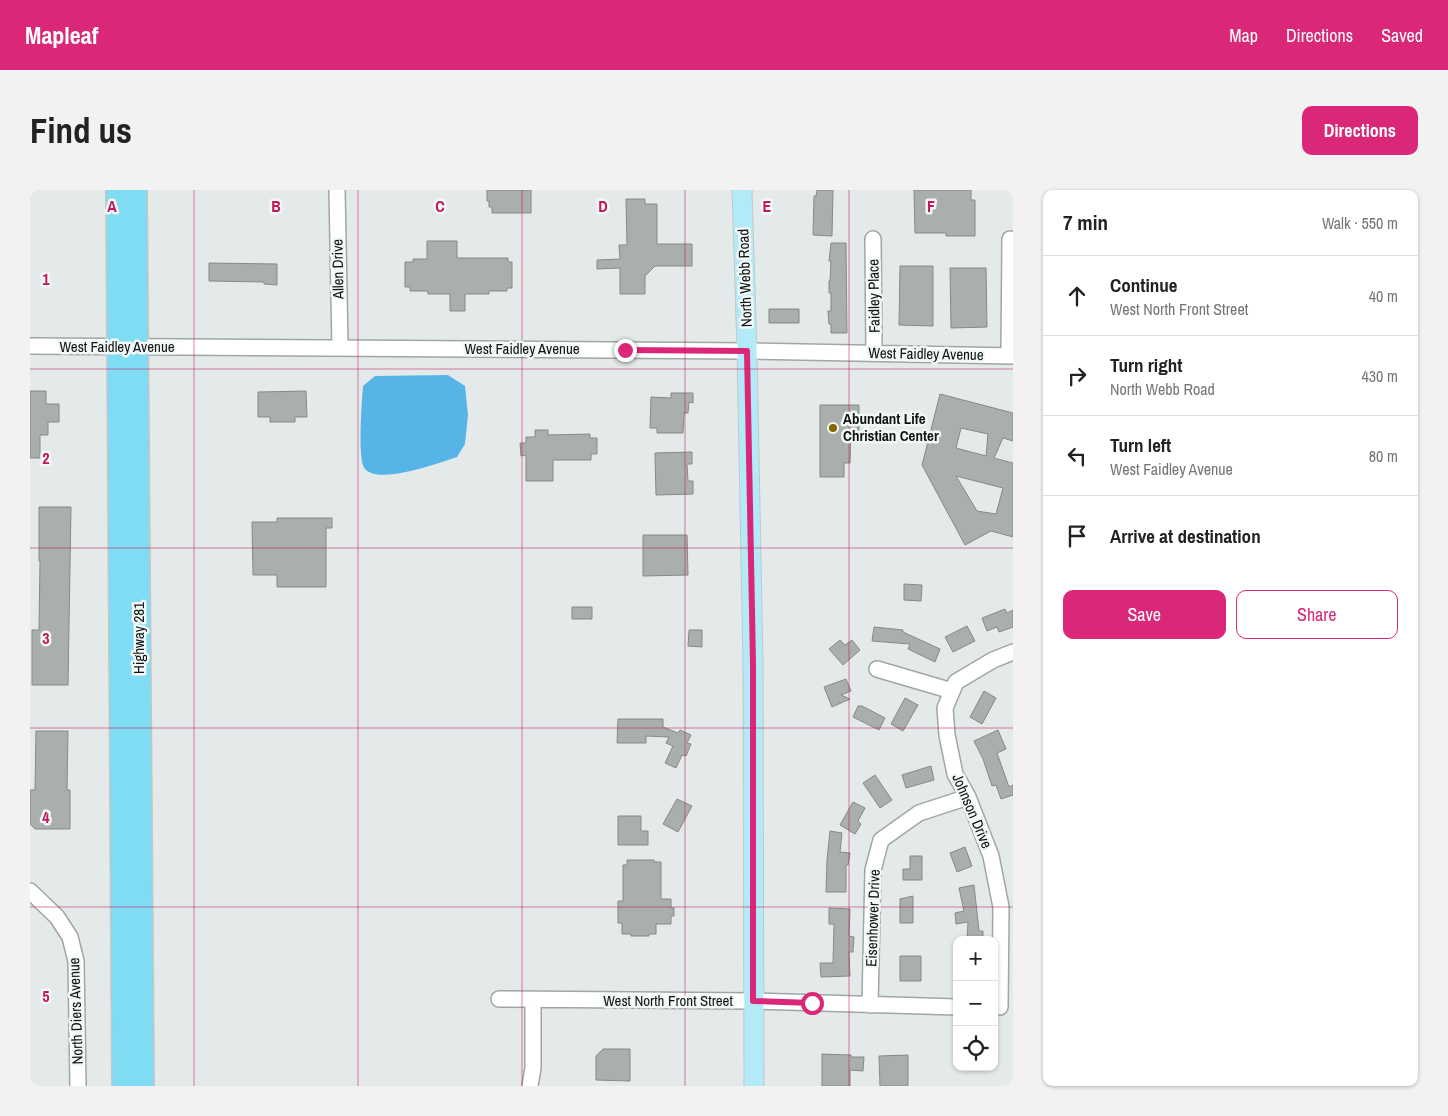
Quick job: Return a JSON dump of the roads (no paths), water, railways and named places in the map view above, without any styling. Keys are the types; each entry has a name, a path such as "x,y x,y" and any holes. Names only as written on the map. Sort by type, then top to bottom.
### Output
{"highway":[{"name":"Highway 281","path":"116,190 127,346 143,1086"},
{"name":"Highway 281","path":"123,1086 127,346 136,190"}],"main road":[{"name":"North Webb Road","path":"742,190 753,663 754,1086"}],"street":[{"name":"Allen Drive","path":"337,190 340,348"},
{"name":"Faidley Place","path":"873,239 874,353"},
{"path":"1010,239 1011,356"},
{"name":"West Faidley Avenue","path":"30,346 747,351 1011,356"},
{"name":"Johnson Drive","path":"1002,1007 1001,907 991,856 968,797 955,774 947,735 945,708 956,682 994,660 1013,652"},
{"path":"877,669 952,692"},
{"name":"Eisenhower Drive","path":"870,1005 873,870 881,840 919,813 968,797"},
{"name":"North Diers Avenue","path":"30,891 57,918 70,937 76,961 78,1086"},
{"name":"West North Front Street","path":"500,999 753,1001 953,1007"},
{"path":"530,1086 533,1000"}],"water":[{"path":"448,375 465,386 468,415 465,444 457,457 424,468 396,474 383,475 372,473 365,469 361,454 363,386 375,376"}],"place":[{"name":"Abundant Life Christian Center","path":"833,428"}]}
